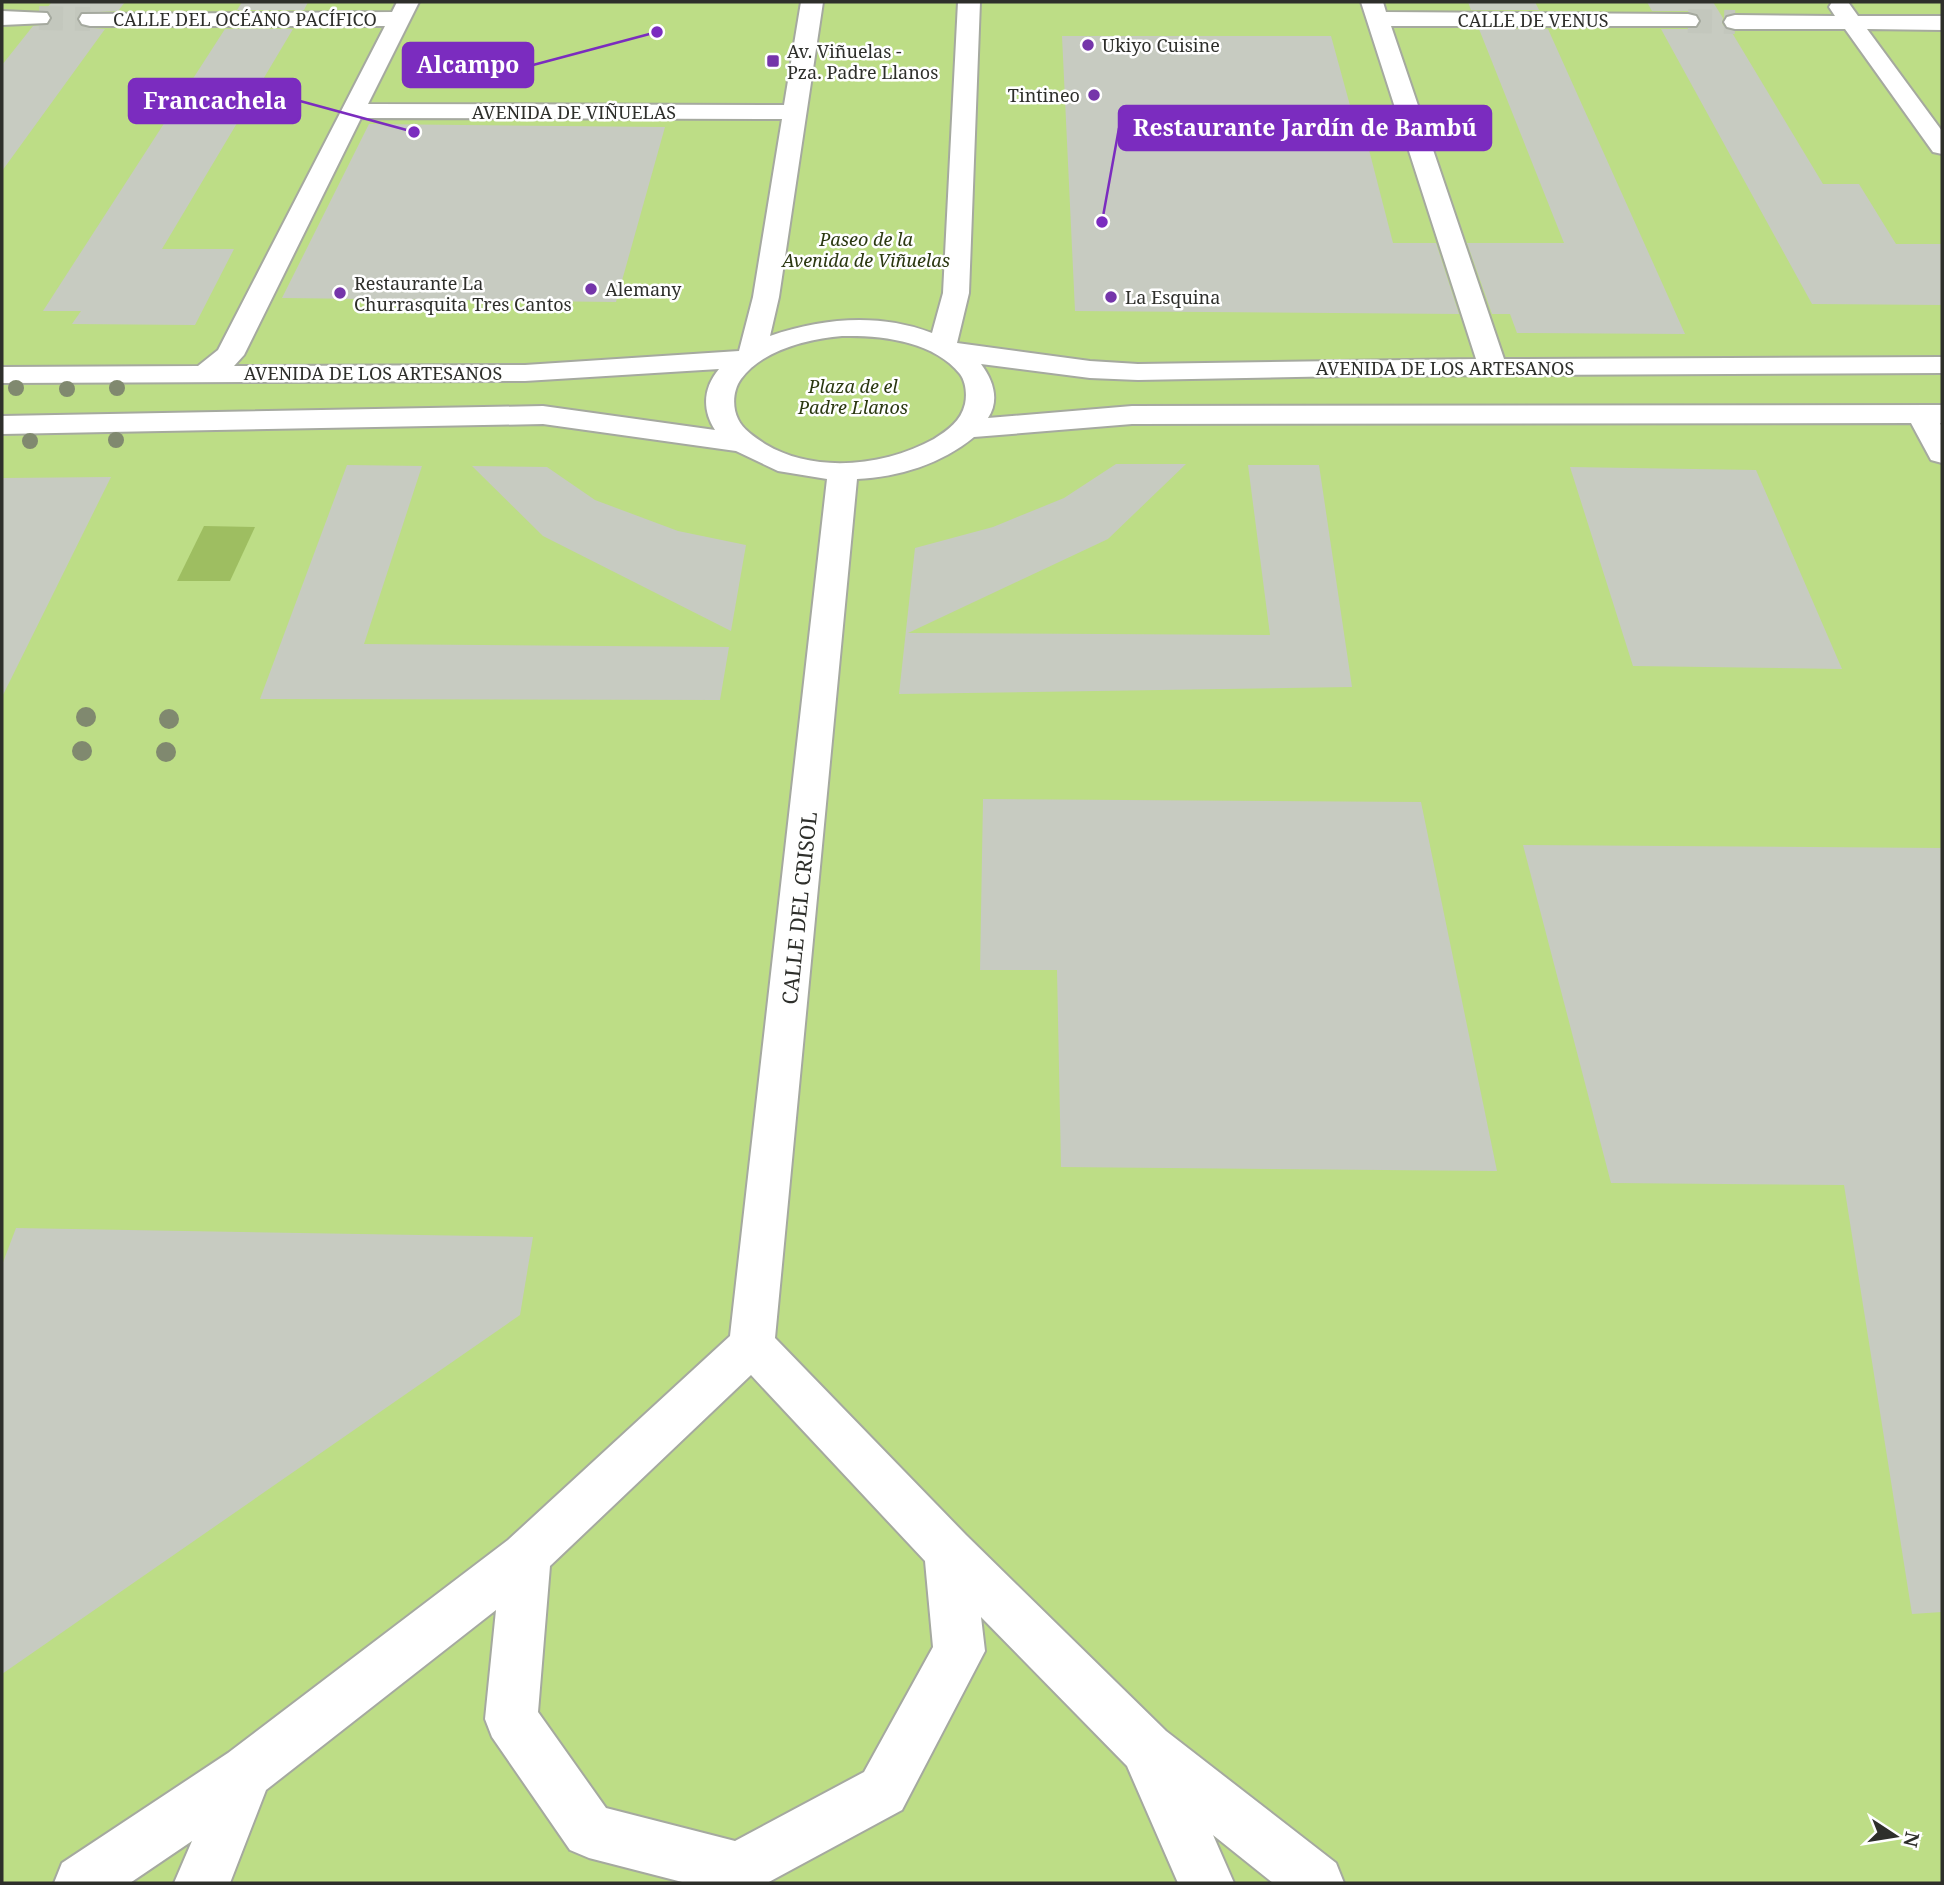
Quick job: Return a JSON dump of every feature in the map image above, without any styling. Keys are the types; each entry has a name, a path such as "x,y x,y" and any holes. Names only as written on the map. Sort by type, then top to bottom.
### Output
{"street":[{"path":"748,357 766,297 812,2"},
{"path":"946,349 956,293 968,2"},
{"path":"1836,2 1942,146"},
{"path":"206,373 230,355 404,10"},
{"name":"CALLE DEL OCÉANO PACÍFICO","path":"90,19 404,10"},
{"path":"1375,10 1493,368"},
{"name":"CALLE DE VENUS","path":"1375,10 1688,22"},
{"path":"2,18 39,19"},
{"path":"1735,22 1942,23"},
{"name":"AVENIDA DE VIÑUELAS","path":"353,111 794,112"},
{"path":"868,328 912,335 946,349 966,364 977,379 981,396 977,412 966,429 945,446 916,460 881,468 843,471 804,468 770,458 742,443 727,427 720,410 720,392 729,375 748,357 769,345 799,334 868,328"},
{"name":"AVENIDA DE LOS ARTESANOS","path":"946,349 1107,371 1942,365"},
{"name":"AVENIDA DE LOS ARTESANOS","path":"2,375 525,373 748,357"},
{"path":"966,429 1132,415 1932,414 1942,454"},
{"path":"2,425 543,415 742,443"},
{"name":"CALLE DEL CRISOL","path":"752,1345 843,471"},
{"path":"82,1883 247,1772 526,1556 752,1345 949,1551 1146,1747 1315,1883"},
{"path":"526,1556 511,1719 589,1831 738,1869 883,1790 959,1651 949,1551"},
{"path":"1146,1747 1206,1883"},
{"path":"202,1883 247,1772"}],"green space":[{"path":"2,2 1942,2 1942,1883 2,1883"}],"shaded area":[{"path":"204,526 255,527 230,581 177,581"}],"building":[{"path":"52,2 125,2 118,11 80,13 77,20 81,27 105,29 2,171 2,65 33,26 49,24 52,17 45,10"},
{"path":"242,2 308,2 304,10 237,10"},
{"path":"1468,2 1535,2 1539,10 1471,10"},
{"path":"1647,2 1713,2 1723,18 1725,28 1731,31 1823,184 1859,184 1896,244 1942,244 1942,305 1812,304 1661,29 1696,29 1701,20 1697,13 1689,11 1652,11"},
{"path":"225,29 293,29 162,249 234,249 195,325 72,324 81,311 43,311"},
{"path":"1479,29 1548,29 1685,334 1517,333 1510,314 1492,314 1467,243 1564,243"},
{"path":"1062,36 1331,36 1360,142 1367,142 1393,243 1436,243 1459,314 1075,311"},
{"path":"369,124 665,127 616,302 282,298"},
{"path":"1116,464 1186,464 1108,539 908,633 1270,635 1248,465 1319,465 1352,687 899,694 915,548 993,527 1064,498"},
{"path":"347,465 422,466 364,644 729,647 720,700 260,699"},
{"path":"472,466 547,467 595,500 678,531 746,545 731,631 543,536"},
{"path":"1570,467 1756,470 1842,669 1633,666"},
{"path":"111,477 2,697 2,478"},
{"path":"983,799 1421,802 1497,1171 1061,1167 1057,970 980,970"},
{"path":"1523,845 1942,848 1942,1612 1912,1614 1844,1185 1611,1183"},
{"path":"16,1228 533,1237 520,1315 2,1674 2,1265"}],"tunnel":[{"path":"39,18 90,19"},
{"path":"1688,21 1735,22"}],"place":[{"name":"Alcampo","path":"657,32"},
{"name":"Ukiyo Cuisine","path":"1088,45"},
{"name":"Av. Viñuelas - Pza. Padre Llanos","path":"773,61"},
{"name":"Tintineo","path":"1094,95"},
{"name":"Francachela","path":"414,132"},
{"name":"Restaurante Jardín de Bambú","path":"1102,222"},
{"name":"Alemany","path":"591,289"},
{"name":"Restaurante La Churrasquita Tres Cantos","path":"340,293"},
{"name":"La Esquina","path":"1111,297"}],"park label":[{"name":"Paseo de la Avenida de Viñuelas","path":"866,249"},
{"name":"Plaza de el Padre Llanos","path":"853,396"}]}
